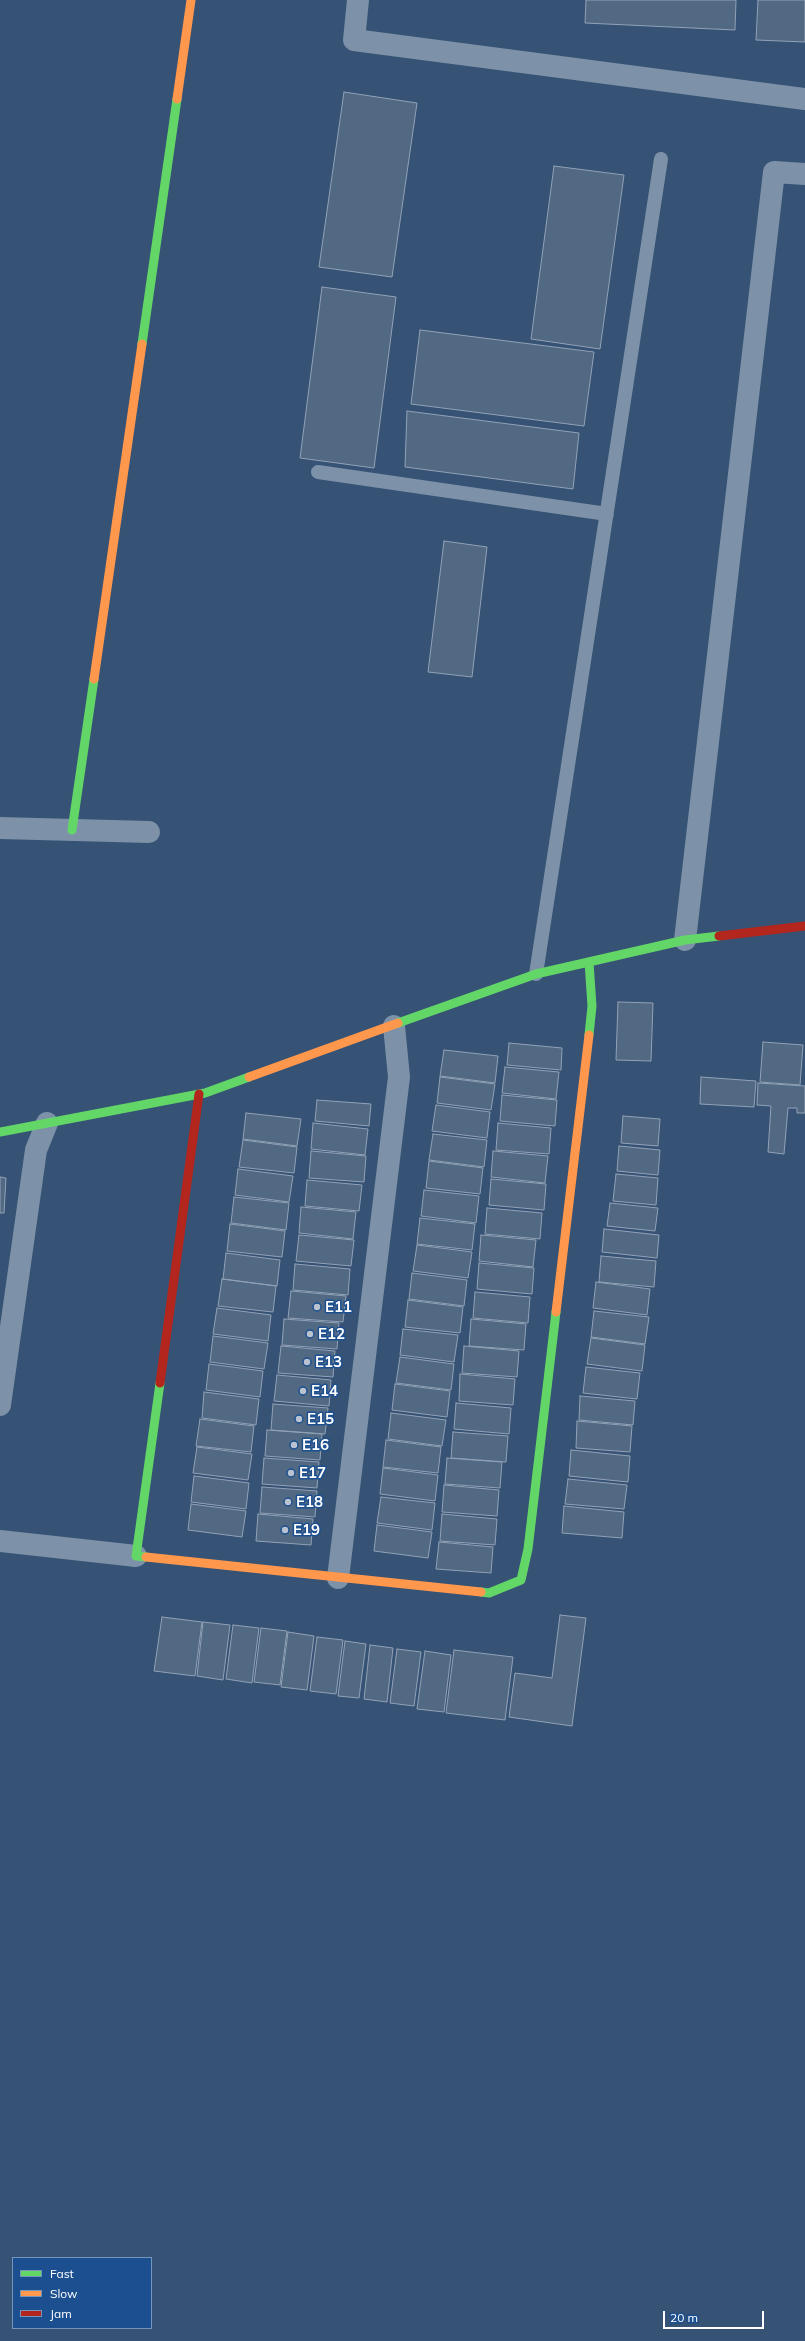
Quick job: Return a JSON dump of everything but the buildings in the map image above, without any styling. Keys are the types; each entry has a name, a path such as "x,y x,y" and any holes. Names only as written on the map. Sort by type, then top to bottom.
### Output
{"street":[{"path":"72,830 191,0"},
{"path":"358,0 354,40 805,99"},
{"path":"685,940 774,172 805,174"},
{"path":"0,828 149,832"},
{"path":"0,1132 199,1094 394,1026 536,974 685,940 805,926"},
{"path":"0,1541 489,1593 521,1580 528,1549 592,1006 588,962"},
{"path":"338,1578 399,1078 394,1026"},
{"path":"136,1556 199,1094"},
{"path":"0,1405 36,1150 47,1124"}],"lane":[{"path":"536,974 661,159"},
{"path":"318,472 607,514"}],"traffic: fast":[{"path":"142,344 177,99"},
{"path":"72,830 94,679"},
{"path":"398,1023 536,974 685,940 719,936"},
{"path":"589,962 592,1006 589,1035"},
{"path":"0,1132 205,1093 249,1077"},
{"path":"481,1592 489,1593 521,1580 528,1549 556,1312"},
{"path":"146,1557 136,1556 160,1383"}],"traffic: slow":[{"path":"177,99 191,0"},
{"path":"94,679 142,344"},
{"path":"249,1077 398,1023"},
{"path":"556,1312 589,1035"},
{"path":"146,1557 481,1592"}],"traffic: jam":[{"path":"719,936 805,926"},
{"path":"160,1383 199,1094"}],"place":[{"name":"E11","path":"317,1307"},
{"name":"E12","path":"310,1334"},
{"name":"E13","path":"307,1362"},
{"name":"E14","path":"303,1391"},
{"name":"E15","path":"299,1419"},
{"name":"E16","path":"294,1445"},
{"name":"E17","path":"291,1473"},
{"name":"E18","path":"288,1502"},
{"name":"E19","path":"285,1530"}]}
